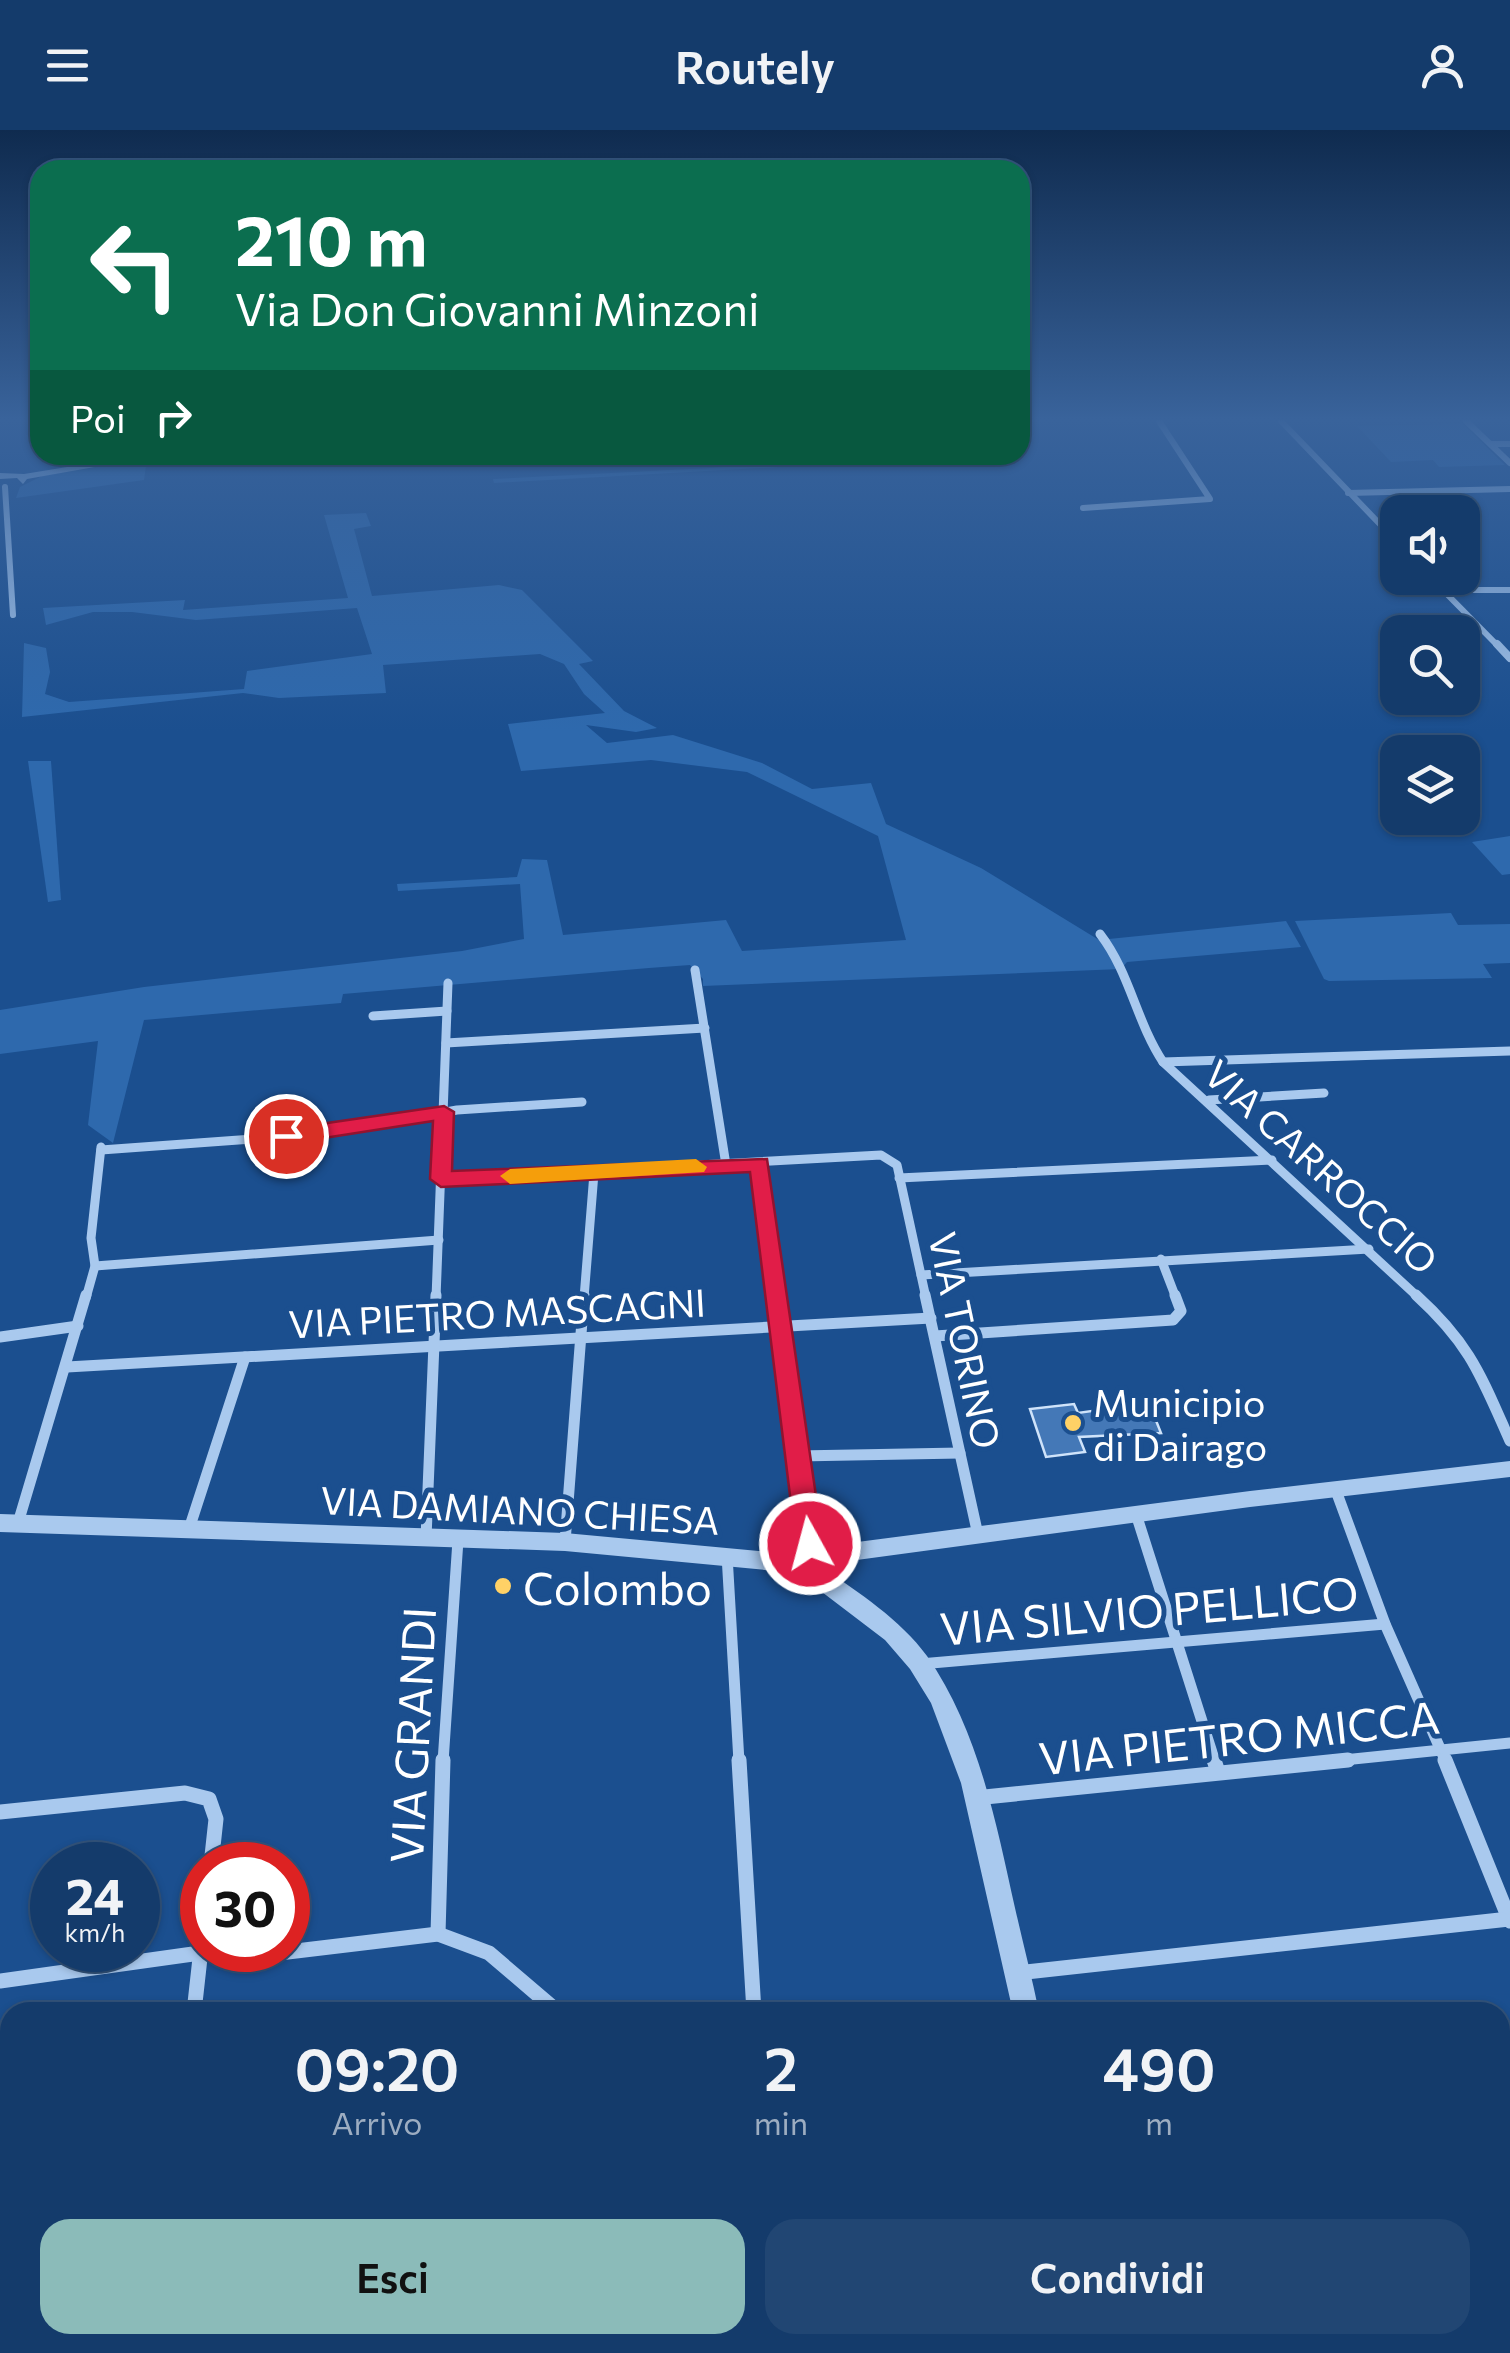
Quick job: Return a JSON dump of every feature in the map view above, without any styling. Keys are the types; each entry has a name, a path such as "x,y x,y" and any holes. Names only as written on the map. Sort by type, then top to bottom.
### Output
{"street":[{"path":"5,525 13,615"},
{"path":"1480,590 1510,590"},
{"path":"1448,595 1510,658"},
{"name":"VIA CARROCCIO","path":"1100,934 1125,966 1142,1024 1164,1062 1423,1298 1472,1354 1510,1441"},
{"path":"696,970 726,1165"},
{"path":"426,1538 448,983"},
{"path":"372,1016 447,1011"},
{"path":"446,1043 705,1028"},
{"path":"1164,1062 1510,1052"},
{"path":"1208,1100 1324,1094"},
{"path":"9,1523 67,1367 95,1266 91,1238 101,1148 323,1134 444,1112 582,1102"},
{"name":"VIA TORINO","path":"760,1164 881,1155 892,1159 978,1536"},
{"path":"899,1178 1272,1160"},
{"path":"441,1179 760,1164 810,1544 801,1564 868,1612 919,1664 955,1730 1023,2002"},
{"path":"565,1542 594,1172"},
{"path":"95,1266 438,1240"},
{"path":"921,1275 1368,1248"},
{"path":"935,1336 1173,1320 1181,1312 1162,1260"},
{"name":"VIA PIETRO MASCAGNI","path":"67,1367 931,1318"},
{"path":"0,1337 78,1326"},
{"path":"189,1529 244,1357"},
{"path":"798,1456 960,1453"},
{"name":"VIA DAMIANO CHIESA","path":"9,1523 565,1542 727,1554 801,1564 842,1554 1136,1514 1510,1469"},
{"path":"1016,1973 1509,1920 1386,1624 1335,1488"},
{"path":"1136,1514 1218,1772"},
{"name":"VIA GRANDI","path":"438,1934 446,1702 458,1540"},
{"path":"727,1554 753,2002"},
{"name":"VIA SILVIO PELLICO","path":"919,1664 1386,1624"},
{"name":"VIA PIETRO MICCA","path":"974,1798 1510,1743"},
{"path":"0,1812 185,1793 209,1799 216,1819 214,1842"},
{"path":"310,1949 438,1934 462,1938 508,1964 548,2002"},
{"path":"0,1982 180,1950"},
{"path":"195,2002 199,1972"}],"shaded area":[{"path":"327,525 371,525 354,529 372,596 499,585 522,590 593,661 579,664 624,711 657,728 636,732 586,725 607,743 673,735 762,763 812,789 871,783 886,824 981,868 1099,940 1286,921 1301,947 1127,962 1121,969 703,986 703,979 690,965 343,994 341,1003 144,1020 113,1143 88,1125 98,1041 0,1054 0,1010 144,987 462,951 524,939 520,884 398,891 397,884 517,877 522,859 547,860 563,935 726,920 742,951 906,940 878,836 747,772 651,760 521,771 508,724 605,713 584,694 564,664 540,654 383,665 386,693 279,698 243,693 22,717 24,643 46,648 50,672 45,694 69,702 244,689 247,671 372,654 357,608 196,620 132,612 93,612 46,625 43,608 185,600 183,610 348,598"},
{"path":"28,761 51,761 61,900 48,902"},
{"path":"1510,836 1510,874 1502,875 1472,842"},
{"path":"1451,913 1458,925 1510,924 1510,963 1483,964 1492,978 1329,981 1324,979 1295,921"}],"building":[{"name":"Municipio di Dairago","path":"1149,1403 1161,1433 1079,1437 1085,1452 1046,1457 1030,1409 1074,1404 1078,1413"}],"slow traffic":[{"path":"510,1176 696,1167"}],"place":[{"name":"Municipio di Dairago","path":"1073,1423"},
{"name":"Colombo","path":"503,1586"}],"route":[{"path":"286,1136 323,1134 444,1112 441,1179 760,1164 810,1544"}]}
